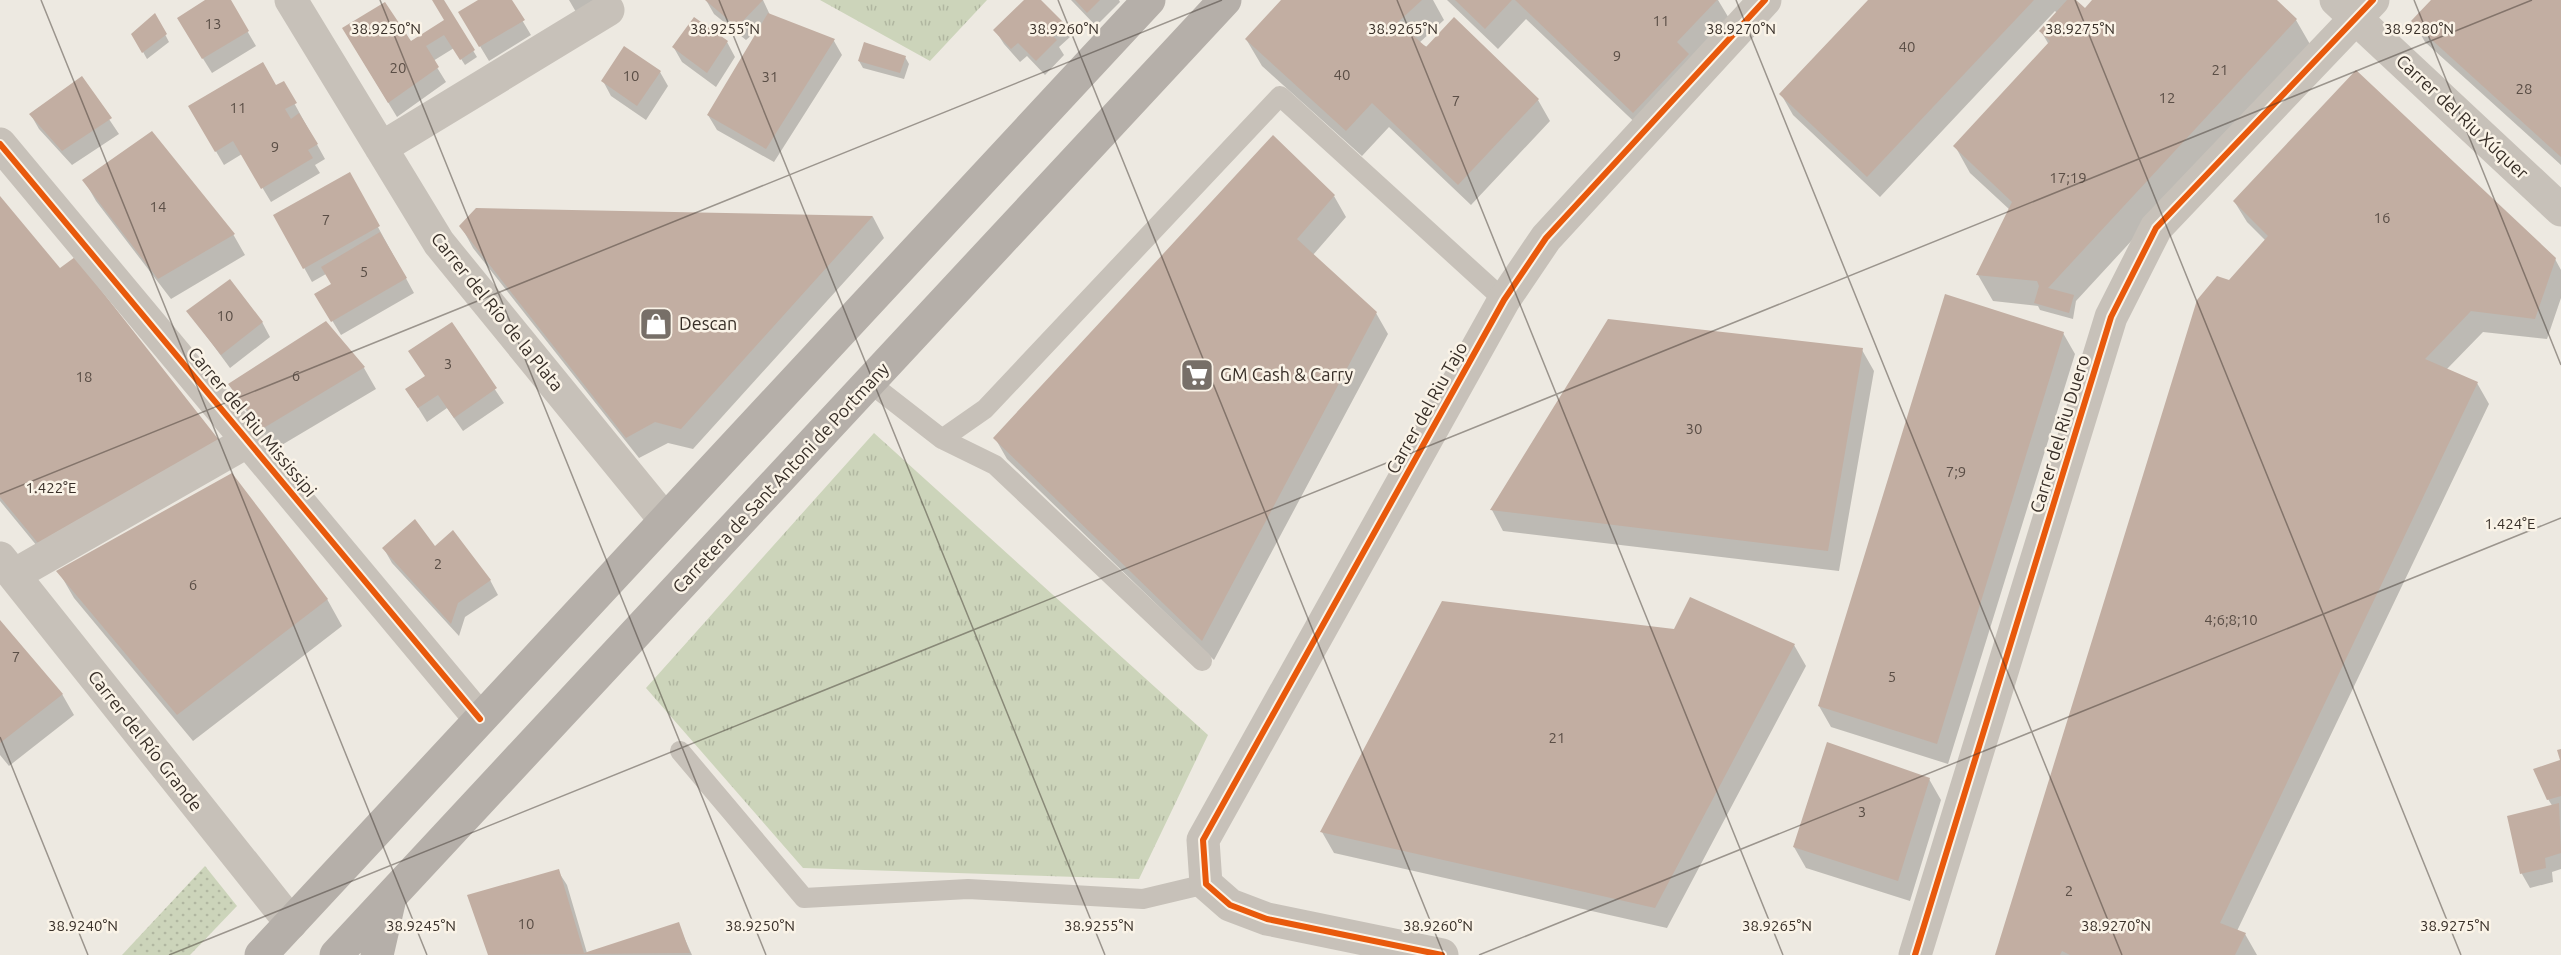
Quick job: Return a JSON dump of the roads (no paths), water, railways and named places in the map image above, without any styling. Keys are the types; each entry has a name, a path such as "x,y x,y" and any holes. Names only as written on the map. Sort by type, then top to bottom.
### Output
{"main road":[{"path":"261,955 1149,0"},
{"name":"Carretera de Sant Antoni de Portmany","path":"336,955 1225,0"},
{"path":"377,955 392,894"}],"street":[{"name":"Carrer del Río de la Plata","path":"291,0 439,243 665,520"},
{"name":"Carrer del Riu Tajo","path":"1206,884 1203,840 1504,300 1546,238 1765,0"},
{"name":"Carrer del Riu Xúquer","path":"2355,6 2561,210"},
{"name":"Carrer del Riu Duero","path":"1916,955 2111,317 2156,228 2355,6"},
{"path":"381,148 608,10"},
{"name":"Carrer del Riu Mississipi","path":"0,144 480,719"},
{"path":"5,572 248,441"},
{"name":"Carrer del Río Grande","path":"5,572 291,923"},
{"path":"1206,884 1230,905 1267,919 1442,955"}],"lane":[{"path":"942,439 985,409 1280,96 1504,300"},
{"path":"870,383 942,439 995,465 1202,661"},
{"path":"680,751 804,898 968,889 1143,898 1206,884"}],"place":[{"name":"Descan","path":"656,324"},
{"name":"GM Cash & Carry","path":"1197,375"}]}
